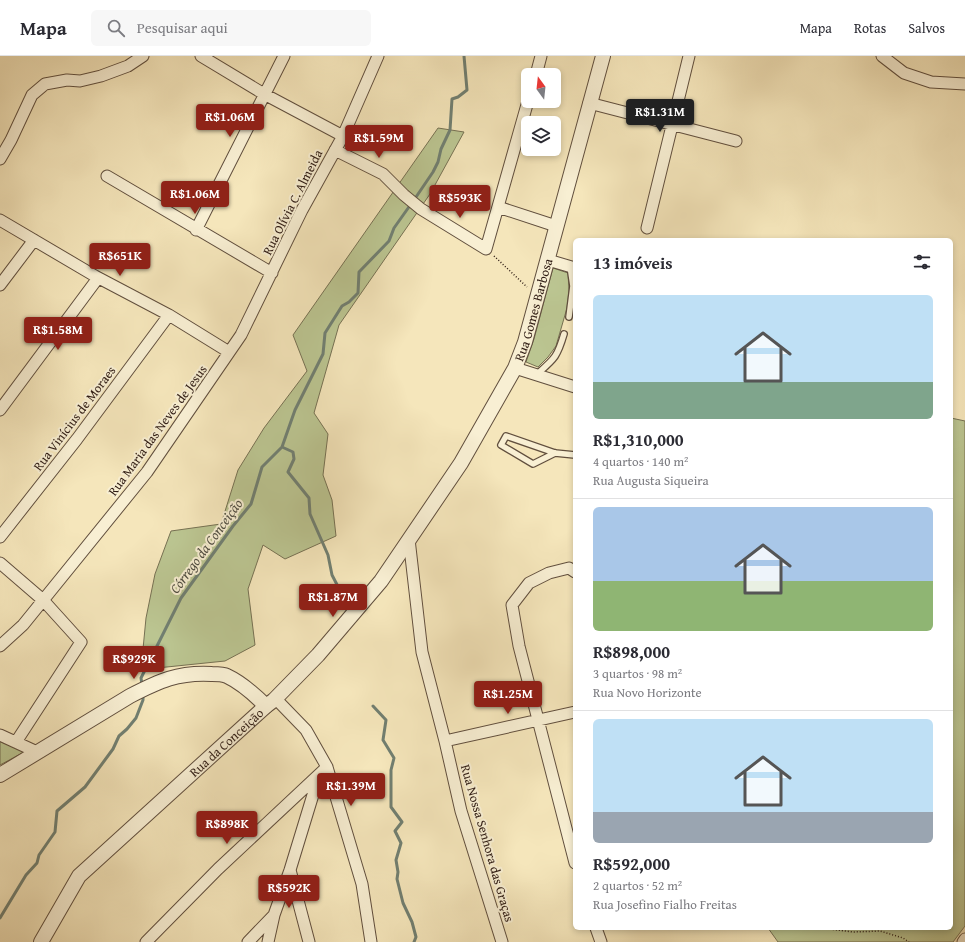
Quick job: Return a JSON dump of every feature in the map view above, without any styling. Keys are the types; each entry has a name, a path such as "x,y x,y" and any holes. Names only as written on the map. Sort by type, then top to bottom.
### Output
{"street":[{"path":"0,159 11,140 32,95 45,84 67,80 80,82 101,76 128,66 143,56"},
{"path":"201,56 264,94 343,136"},
{"path":"196,230 284,56"},
{"name":"Rua Olívia C. Almeida","path":"272,273 302,210 343,136 378,56"},
{"path":"538,68 541,56"},
{"name":"Rua Gomes Barbosa","path":"409,539 461,463 515,368 525,342 539,294 556,226 603,56"},
{"path":"647,228 689,56"},
{"path":"882,56 904,72 932,82 965,84"},
{"path":"590,103 736,141"},
{"path":"335,150 383,174 404,195 421,209 486,249 526,108"},
{"path":"107,176 196,230 272,273"},
{"path":"498,207 556,226"},
{"path":"0,220 98,278 169,315 230,352"},
{"path":"0,285 34,240"},
{"path":"548,260 573,267"},
{"name":"Rua Maria das Neves de Jesus","path":"0,646 22,625 147,472 242,335 272,273"},
{"path":"0,410 98,278"},
{"name":"Rua Vinícius de Moraes","path":"0,538 77,439 169,315"},
{"path":"515,368 573,386"},
{"name":"Rua da Conceição","path":"41,942 79,876 271,702 318,655 381,581 409,539"},
{"name":"Rua Nossa Senhora das Graças","path":"409,539 422,652 445,740 461,811 502,942"},
{"path":"0,563 43,600 81,642 16,742"},
{"path":"573,571 569,568 548,573 529,583 512,605 519,646 573,855"},
{"path":"0,775 130,696 150,686 176,676 199,674 225,675 271,702 306,730 323,771 362,884 371,942"},
{"path":"445,740 573,712"},
{"path":"0,735 37,752"},
{"path":"268,942 274,915 323,771"},
{"path":"146,942 218,869 323,771"},
{"path":"290,870 309,942"},
{"path":"248,942 274,915"},
{"path":"597,930 601,942"}],"lane":[{"path":"569,317 573,267"},
{"path":"535,375 552,360 559,351 564,334"},
{"path":"555,453 533,464 501,445 506,436 555,453 573,455"}],"path":[{"path":"486,249 505,265 528,288 539,294"},
{"path":"837,930 853,932 880,931 903,938 909,942"}],"green space":[{"path":"438,128 464,132 430,194 339,325 314,413 328,434 323,475 332,500 336,536 285,559 263,545 248,589 255,645 225,661 157,668 143,649 146,618 155,574 171,531 221,524 238,470 264,428 307,371 293,335"},
{"path":"553,268 568,273 569,291 567,308 556,346 538,367 526,362 534,339"},
{"path":"953,418 965,421 965,926 953,942 778,942 769,930 953,930"},
{"path":"0,739 26,751 0,765"}],"waterway":[{"name":"Córrego da Conceição","path":"414,200 438,162 441,149 450,130 452,99 458,97 467,90 464,56"},
{"name":"Córrego da Conceição","path":"142,685 141,678 181,598 233,526 251,504 262,467 282,447 295,410 323,354 325,333 342,306 349,302 358,293 359,272 389,241 394,228 411,204"},
{"path":"282,447 293,452 294,459 288,472 309,498 310,514 328,555 332,575 346,602"},
{"name":"Córrego da Conceição","path":"0,918 26,875 37,863 39,855 55,832 57,811 85,787 113,749 119,736 136,718 143,700 143,695"},
{"path":"373,706 386,720 383,740 394,758 391,770 391,807 402,822 395,831 401,843 396,860 398,872 397,879 403,903 412,922 416,937 414,942"}]}
